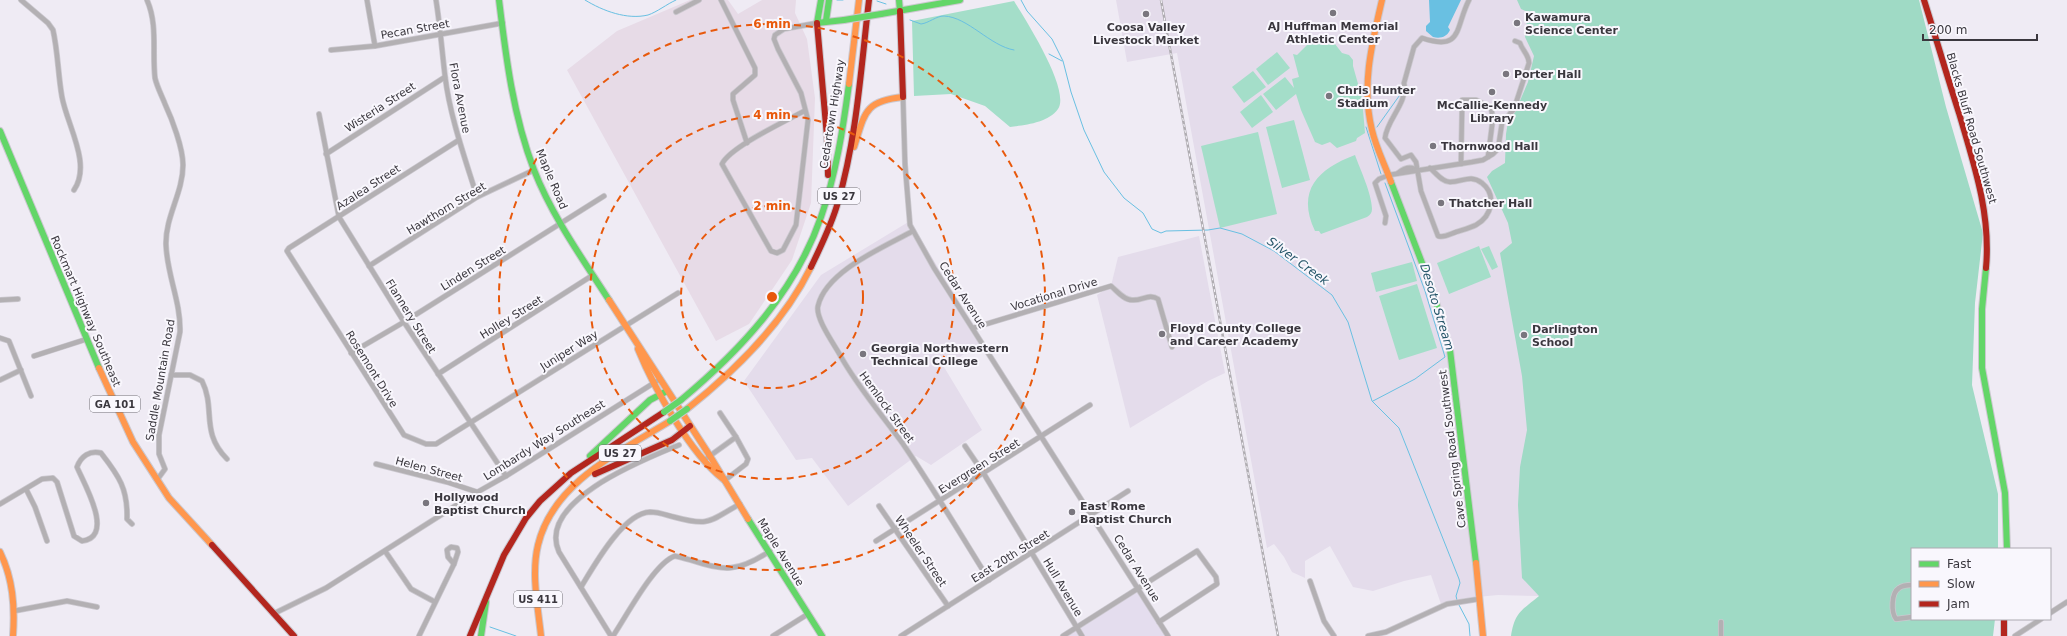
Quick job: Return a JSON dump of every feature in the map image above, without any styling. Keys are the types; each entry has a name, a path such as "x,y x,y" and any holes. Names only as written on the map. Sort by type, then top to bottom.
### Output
{"main road":[{"name":"Maple Road","path":"499,0 503,23 505,53 514,104 534,170 560,224 626,326 664,392 678,407"},
{"path":"821,0 817,23 822,95 826,123 828,191"},
{"path":"826,21 829,0"},
{"name":"Cedartown Highway","path":"487,595 500,562 515,532 536,505 556,484 664,412 717,371 735,354 767,316 785,289 810,246 821,217 828,191 839,145 859,0"},
{"name":"Cedartown Highway","path":"536,563 541,533 556,506 572,487 599,466 670,421 723,381 775,324 789,303 818,252 832,220 847,168 869,0"},
{"name":"Cedar Avenue","path":"899,0 903,97"},
{"path":"817,23 882,14 960,0"},
{"name":"Cave Spring Road Southwest","path":"1382,0 1368,62 1367,103 1372,131 1432,289 1450,350 1462,441 1476,599 1483,636"},
{"name":"Blacks Bluff Road Southwest","path":"1924,0 1970,151 1986,210 1988,245 1982,309 1982,368 2005,493 2007,548"},
{"path":"847,168 866,114 878,102 903,97"},
{"name":"Rockmart Highway Southeast","path":"0,131 87,339 133,442 169,498 294,636"},
{"name":"Maple Road","path":"664,392 672,412"},
{"path":"573,472 650,400 664,392"},
{"name":"Maple Avenue","path":"678,407 707,458"},
{"name":"Maple Avenue","path":"672,412 684,432 707,458 740,504 822,636"},
{"path":"572,487 595,474 672,440 690,426"},
{"path":"0,552 10,578 14,611 12,636"},
{"name":"US 27","path":"536,563 546,636"},
{"name":"US 411","path":"536,563 541,636"},
{"path":"470,636 487,595"},
{"name":"US 27","path":"481,636 487,595"},
{"path":"2004,620 2004,636"}],"street":[{"path":"21,0 48,23 53,30 64,112 73,130 80,162 79,183 74,190"},
{"name":"Saddle Mountain Road","path":"147,0 154,29 156,80 167,107 183,164 180,190 166,238 167,260 180,316 180,332 158,446 165,469 157,480"},
{"path":"367,0 375,46"},
{"name":"Flora Avenue","path":"436,0 442,34 445,77 459,140 477,197"},
{"path":"676,12 699,0"},
{"path":"722,0 755,68 755,75 733,94 733,100 747,143"},
{"path":"1430,168 1438,177 1447,181 1474,178 1484,185 1490,193 1491,204 1488,214 1476,225 1446,236 1438,236 1421,191 1416,171 1416,162 1410,155 1401,158 1386,138 1386,131 1402,99 1405,89 1404,83 1414,48 1422,38 1427,40 1444,41 1451,40 1456,36 1459,23 1469,0"},
{"name":"Pecan Street","path":"331,50 375,46 503,23"},
{"path":"804,111 747,143 728,156 722,164 771,251 777,253 783,250 796,225 808,120 804,111 801,92 774,40 775,34 784,29 817,23"},
{"path":"1416,171 1461,164 1488,157 1498,149 1502,123 1514,109 1530,63 1529,58 1521,50 1520,42 1515,41"},
{"name":"Wisteria Street","path":"326,154 445,77"},
{"name":"Cedar Avenue","path":"903,97 905,164 909,219 913,231 925,254 1043,437 1168,636"},
{"path":"1461,164 1462,111 1460,106 1462,100 1476,100 1491,108 1494,118 1488,157"},
{"name":"Flannery Street","path":"319,114 339,217 404,322 470,424 506,476"},
{"name":"Azalea Street","path":"287,251 289,248 459,140"},
{"path":"1384,223 1386,216 1375,183 1379,178 1398,173 1407,168 1412,167 1416,171"},
{"name":"Hawthorn Street","path":"370,266 477,197 534,170"},
{"name":"Linden Street","path":"351,353 404,322 604,196"},
{"name":"Hemlock Street","path":"913,231 870,255 833,280 822,293 817,308 819,318 843,361 903,444 989,580"},
{"name":"Rosemont Drive","path":"287,251 404,435 431,445 470,424"},
{"name":"Holley Street","path":"438,374 593,275"},
{"name":"Vocational Drive","path":"973,328 1111,286 1124,297 1132,300 1147,296 1154,296 1158,299 1172,347"},
{"name":"Juniper Way","path":"470,424 678,292"},
{"path":"0,300 18,299"},
{"path":"0,338 9,341 31,396"},
{"path":"34,356 87,339"},
{"path":"0,380 21,370"},
{"path":"171,375 190,374 202,381 212,439 217,450 227,459"},
{"name":"Lombardy Way Southeast","path":"273,614 326,588 477,492 506,476 657,381"},
{"name":"Evergreen Street","path":"876,541 1090,406"},
{"path":"720,413 736,436 748,459 746,464 723,480"},
{"path":"707,458 736,436"},
{"path":"679,445 606,480 578,499 560,521 556,538 558,552 612,636 642,590 664,562 670,558 674,556 717,567 733,569 755,561 770,551"},
{"name":"Hull Avenue","path":"965,446 984,474 1082,636"},
{"path":"0,504 42,479 53,478 57,482 74,536 82,541 92,538 96,529 97,516 94,502 77,467 80,460 88,454 95,452 101,453 121,482 127,499 127,519 132,524"},
{"name":"Helen Street","path":"376,464 447,482 477,492"},
{"path":"26,488 35,507 47,541"},
{"name":"East 20th Street","path":"901,636 1128,492"},
{"path":"580,587 622,528 635,518 649,512 660,513 700,523 716,519 740,504"},
{"name":"Wheeler Street","path":"879,506 896,527 948,606"},
{"path":"385,551 411,589 434,602"},
{"path":"1063,636 1197,551 1216,577 1217,584 1159,622"},
{"path":"419,636 434,602 454,564"},
{"path":"1310,581 1324,621 1334,636"},
{"path":"1911,585 1898,588 1894,593 1893,614 1896,618 1911,617"},
{"path":"1368,636 1387,634 1447,604 1476,599"},
{"path":"14,611 67,601 97,606"},
{"path":"2051,612 2067,602"},
{"path":"773,636 808,614"},
{"path":"2015,636 2039,620"},
{"path":"1720,622 1721,636"}],"shaded area":[{"path":"690,0 728,0 738,14 762,0 796,0 795,13 807,39 815,98 811,203 792,260 749,324 716,341 567,70 617,31"},
{"name":"Darlington School","path":"1116,0 1774,0 1539,596 1498,595 1477,597 1442,607 1431,575 1404,581 1373,591 1353,587 1330,546 1305,561 1305,578 1292,572 1284,557 1274,544 1267,548 1177,53 1127,62"},
{"name":"Georgia Northwestern Technical College","path":"910,221 983,342 944,367 982,430 931,465 916,456 848,506 812,458 796,460 744,381 821,275"},
{"name":"Floyd County College and Career Academy","path":"1199,236 1225,373 1208,381 1130,428 1097,295 1111,286 1118,257"},
{"path":"1137,588 1167,636 1062,636"}],"green space":[{"path":"1517,0 1919,0 1946,107 1983,233 1975,303 1972,385 1998,494 1998,548 1911,548 1911,620 1995,620 1993,636 1511,636 1517,617 1523,609 1539,596 1522,578 1518,505 1520,467 1527,430 1522,376 1500,253 1512,243 1508,223 1487,177 1492,171 1505,163 1508,122 1516,110 1528,82 1534,56 1525,37 1528,12 1521,9"},
{"path":"1014,1 1036,38 1053,71 1060,100 1058,109 1054,114 1036,122 1010,127 985,106 951,94 914,96 912,21"},
{"name":"Chris Hunter Stadium","path":"1321,40 1335,44 1342,53 1349,55 1353,60 1353,66 1362,98 1365,133 1357,138 1356,141 1337,148 1330,142 1322,145 1315,142 1301,110 1296,94 1276,110 1263,94 1285,77 1294,88 1292,79 1299,77 1293,54 1297,55 1309,43"},
{"path":"1277,52 1290,68 1268,85 1256,69"},
{"path":"1253,71 1266,87 1244,103 1232,87"},
{"path":"1261,95 1273,112 1252,128 1240,112"},
{"path":"1294,120 1310,180 1282,188 1266,127"},
{"path":"1258,132 1277,214 1220,228 1201,146"},
{"path":"1355,155 1370,196 1372,209 1371,213 1367,217 1321,234 1319,231 1315,231 1310,217 1308,204 1314,183 1321,174 1330,167"},
{"path":"1479,246 1491,277 1449,294 1437,263"},
{"path":"1489,246 1498,267 1492,270 1481,249"},
{"path":"1412,262 1417,281 1376,292 1371,273"},
{"path":"1417,284 1437,348 1399,360 1379,296"}],"water":[{"path":"1429,0 1461,0 1448,27 1450,30 1443,37 1433,37 1426,31 1426,26 1430,22"}],"waterway":[{"path":"585,0 599,8 615,14 632,16 648,15 676,0"},
{"path":"837,0 843,0"},
{"name":"Silver Creek","path":"1021,0 1027,11 1052,39 1063,61 1071,92 1084,130 1104,172 1124,198 1143,213 1152,229 1161,233 1166,231 1208,230 1220,228 1242,234 1274,251 1332,295 1348,322 1372,401 1399,428 1459,579 1460,583 1456,596 1457,600"},
{"path":"877,1 886,4"},
{"path":"910,20 921,24 941,16 953,18 962,21 996,43 1014,50"},
{"path":"1049,54 1062,61"},
{"name":"Desoto Stream","path":"1377,127 1402,92"},
{"name":"Desoto Stream","path":"1366,127 1381,174"},
{"name":"Desoto Stream","path":"1373,401 1415,379 1445,357 1425,291 1385,183"},
{"name":"Silver Creek","path":"1459,605 1469,624 1470,636"},
{"path":"490,627 516,636"}],"railway":[{"path":"1161,0 1278,636"}],"traffic: fast":[{"path":"499,0 511,86 521,128 534,170 550,204 578,253 609,300"},
{"path":"821,0 817,23 844,20"},
{"path":"826,21 829,0"},
{"path":"899,0 900,11"},
{"path":"881,14 960,0"},
{"path":"844,20 881,14"},
{"path":"681,400 725,361 745,340 764,318 797,270 821,217 831,184 849,84"},
{"path":"0,131 99,368"},
{"path":"1391,182 1432,289 1450,350 1476,563"},
{"path":"1986,268 1982,309 1982,368 2005,493 2007,548"},
{"path":"590,456 650,400 667,391"},
{"path":"664,412 681,400"},
{"path":"670,421 687,409"},
{"path":"748,519 822,636"},
{"path":"481,636 486,602"}],"traffic: slow":[{"path":"849,84 859,0"},
{"path":"1382,0 1369,65 1368,97 1372,130 1378,150 1391,182"},
{"path":"854,147 864,117 868,111 880,102 903,97"},
{"path":"687,409 723,378 757,345 787,308 811,267"},
{"path":"609,300 710,456 748,519"},
{"path":"638,349 653,382 674,419 698,453 723,479"},
{"path":"99,368 133,442 169,498 212,545"},
{"path":"541,636 535,567 538,545 546,523 558,503 573,486 591,471 610,457 670,421"},
{"path":"0,552 8,572 12,593 14,614 13,636"},
{"path":"1476,563 1483,636"}],"traffic: jam":[{"path":"811,267 833,218 850,152 858,102 869,0"},
{"path":"1924,0 1965,132 1980,189 1986,228 1986,268"},
{"path":"900,11 903,97"},
{"path":"817,23 827,137 828,175"},
{"path":"470,636 504,555 526,518 540,501 571,473 664,412"},
{"path":"595,474 672,440 690,426"},
{"path":"212,545 294,636"},
{"path":"2004,620 2004,636"}],"place":[{"name":"AJ Huffman Memorial Athletic Center","path":"1333,13"},
{"name":"Coosa Valley Livestock Market","path":"1146,14"},
{"name":"Kawamura Science Center","path":"1517,23"},
{"name":"Porter Hall","path":"1506,74"},
{"name":"McCallie-Kennedy Library","path":"1492,92"},
{"name":"Chris Hunter Stadium","path":"1329,96"},
{"name":"Thornwood Hall","path":"1433,146"},
{"name":"Thatcher Hall","path":"1441,203"},
{"name":"Floyd County College and Career Academy","path":"1162,334"},
{"name":"Darlington School","path":"1524,335"},
{"name":"Georgia Northwestern Technical College","path":"863,354"},
{"name":"Hollywood Baptist Church","path":"426,503"},
{"name":"East Rome Baptist Church","path":"1072,512"}]}
